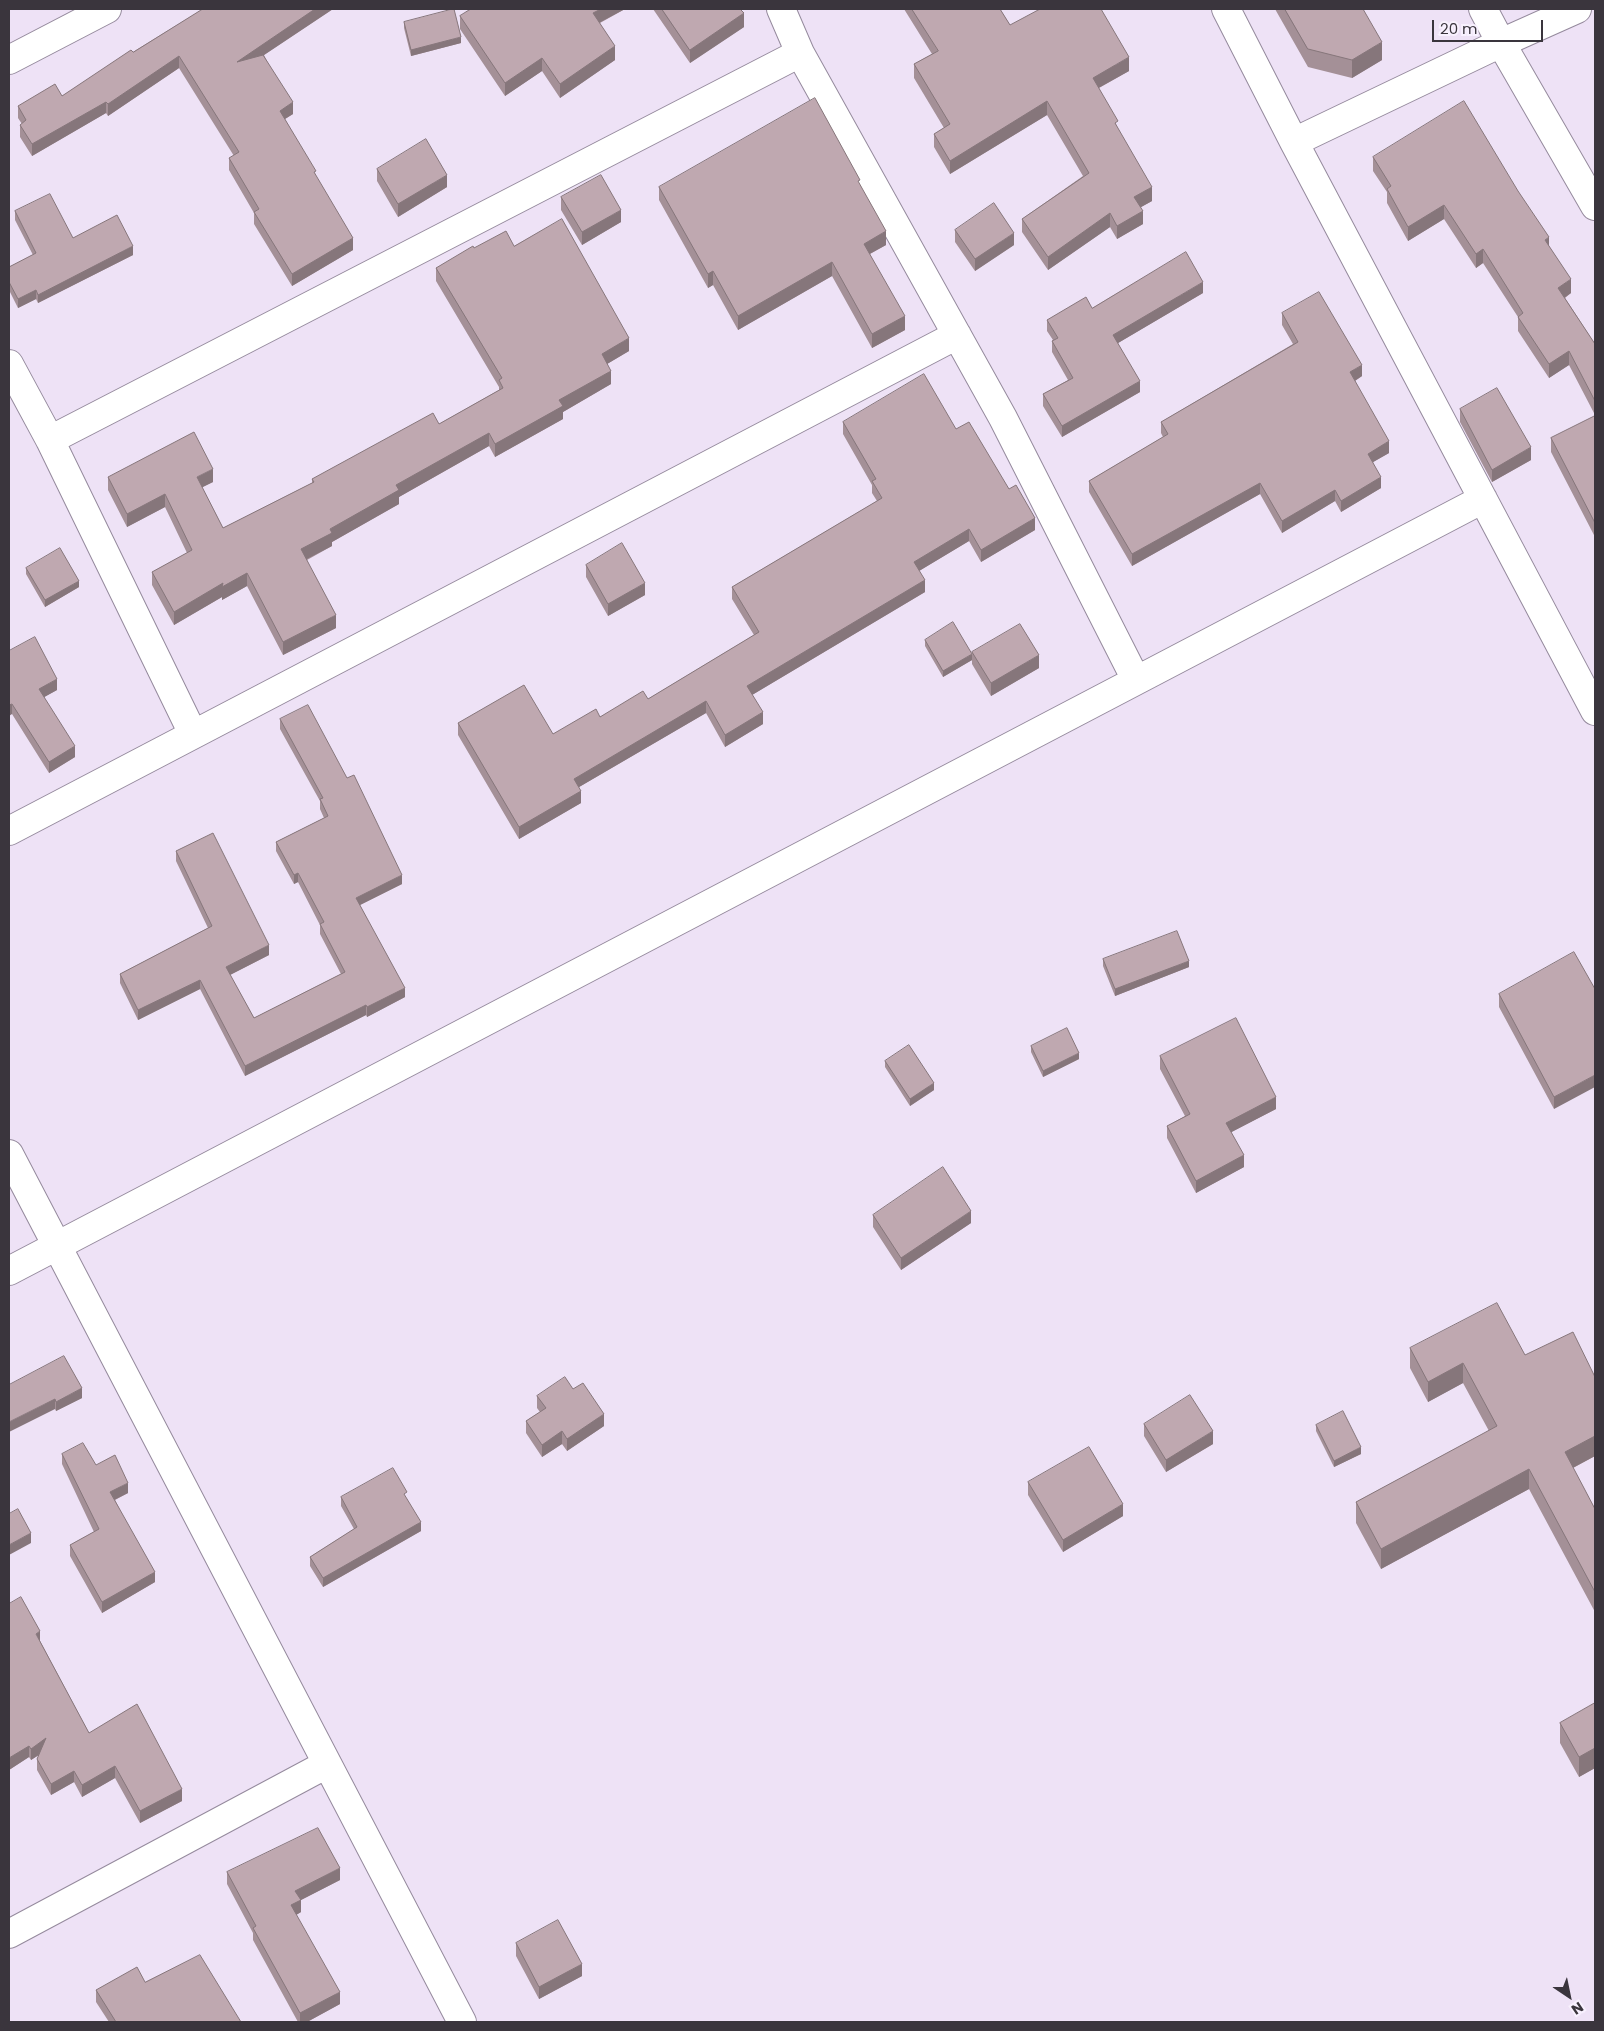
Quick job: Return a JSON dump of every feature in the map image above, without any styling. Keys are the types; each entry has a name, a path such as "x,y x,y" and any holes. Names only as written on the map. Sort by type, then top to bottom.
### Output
{"street":[{"path":"9,60 107,9"},
{"path":"781,9 800,53 1003,418 1136,680"},
{"path":"1226,9 1294,142 1595,710"},
{"path":"1483,9 1500,43 1595,206"},
{"path":"1294,142 1500,43 1577,9"},
{"path":"50,440 800,53"},
{"path":"9,831 956,335"},
{"path":"9,364 50,440 193,734"},
{"path":"9,1271 1483,499"},
{"path":"9,1154 462,2022"},
{"path":"10,1929 327,1764"}],"building":[{"path":"203,9 315,9 237,62 263,55 293,102 280,111 353,238 292,274 254,212 259,209 229,158 239,152 179,56 108,104 106,102 32,144 20,125 26,120 18,106 55,84 62,96 131,50 133,52"},
{"path":"454,9 461,37 411,50 404,22"},
{"path":"471,9 601,9 593,13 615,46 560,84 542,58 505,83 460,16"},
{"path":"662,9 740,9 744,13 690,50"},
{"path":"912,9 1000,9 1010,25 1040,9 1101,9 1129,57 1093,78 1118,121 1115,123 1152,187 1134,197 1143,211 1117,226 1110,213 1048,257 1022,219 1089,173 1047,101 950,161 934,134 950,124 914,64 938,51"},
{"path":"1285,9 1363,9 1382,42 1352,60 1308,49"},
{"path":"815,98 886,231 864,244 905,316 872,334 832,262 738,316 713,271 708,274 659,187"},
{"path":"1464,101 1518,191 1549,237 1545,240 1571,279 1558,288 1595,344 1595,401 1569,351 1549,364 1518,317 1523,313 1483,249 1476,254 1444,205 1408,227 1387,189 1391,186 1373,157"},
{"path":"426,139 447,175 398,204 377,169"},
{"path":"601,175 621,210 582,232 561,197"},
{"path":"50,194 73,238 117,215 133,246 38,295 36,290 18,299 9,282 9,267 36,253 15,211"},
{"path":"994,203 1014,233 975,259 955,230"},
{"path":"562,219 629,338 602,354 611,371 559,400 563,406 495,444 489,433 396,485 399,490 330,529 332,533 301,549 336,615 283,642 247,573 222,587 223,583 174,612 152,572 192,550 165,494 127,514 108,477 194,432 213,469 197,477 223,528 314,482 312,479 433,413 439,424 503,388 499,380 502,378 436,268 473,246 474,248 506,231 514,246"},
{"path":"1186,252 1203,282 1113,335 1140,381 1062,426 1043,394 1073,378 1052,341 1058,338 1047,320 1086,297 1092,308"},
{"path":"1319,292 1362,365 1350,372 1389,441 1368,454 1381,477 1341,501 1335,490 1282,521 1260,483 1132,554 1089,481 1168,434 1161,422 1298,342 1282,313"},
{"path":"924,374 956,429 969,422 1009,489 1016,485 1035,518 981,550 969,529 914,562 925,580 747,686 763,712 725,735 706,701 574,779 581,791 519,827 458,723 524,685 553,734 596,709 600,717 643,691 648,699 759,632 732,587 882,498 872,481 876,479 843,422"},
{"path":"1497,388 1531,447 1492,470 1460,409"},
{"path":"1595,416 1595,523 1551,438"},
{"path":"622,543 645,583 608,604 586,565"},
{"path":"60,548 79,581 45,600 26,568"},
{"path":"953,622 972,654 943,671 925,640"},
{"path":"1020,624 1039,655 991,683 972,652"},
{"path":"35,637 57,679 39,689 75,746 49,762 12,704 9,705 9,651"},
{"path":"308,705 347,778 354,775 402,875 356,898 405,988 367,1007 366,1005 245,1066 200,980 138,1010 120,974 212,926 176,851 213,833 269,945 226,967 254,1018 345,972 320,924 324,922 298,873 294,875 276,842 328,816 320,799 323,798 280,719"},
{"path":"1177,931 1189,961 1115,989 1103,959"},
{"path":"1574,952 1595,989 1595,1075 1554,1097 1499,994"},
{"path":"1236,1018 1276,1097 1226,1123 1244,1155 1196,1181 1167,1126 1190,1114 1160,1056"},
{"path":"1067,1028 1079,1053 1043,1071 1031,1046"},
{"path":"909,1045 934,1083 910,1099 885,1061"},
{"path":"943,1167 971,1211 901,1258 873,1215"},
{"path":"1497,1303 1525,1355 1573,1332 1595,1377 1595,1436 1565,1452 1595,1509 1595,1592 1529,1469 1381,1549 1356,1502 1497,1426 1463,1363 1428,1382 1410,1348"},
{"path":"64,1356 82,1388 56,1402 55,1399 9,1422 9,1385"},
{"path":"565,1377 573,1389 583,1383 604,1414 567,1439 562,1431 542,1445 526,1421 546,1408 537,1396"},
{"path":"1190,1395 1213,1431 1166,1460 1144,1424"},
{"path":"1343,1411 1361,1447 1334,1461 1316,1425"},
{"path":"83,1443 96,1465 115,1455 128,1483 110,1492 155,1572 102,1602 70,1545 99,1529 62,1454"},
{"path":"1089,1447 1123,1504 1063,1540 1028,1482"},
{"path":"393,1468 407,1492 404,1494 421,1522 323,1578 310,1557 357,1527 341,1497"},
{"path":"18,1509 31,1533 9,1545 9,1514"},
{"path":"21,1597 40,1631 36,1634 89,1733 137,1704 182,1789 140,1811 115,1766 82,1785 74,1771 51,1784 37,1759 46,1738 31,1749 29,1746 9,1758 9,1604"},
{"path":"1595,1703 1595,1748 1579,1757 1560,1723"},
{"path":"318,1828 340,1868 295,1891 301,1900 291,1905 340,1992 300,2013 253,1928 256,1926 227,1872"},
{"path":"558,1920 582,1964 539,1987 516,1943"},
{"path":"200,1955 241,2022 116,2022 96,1990 137,1967 145,1982"}]}
